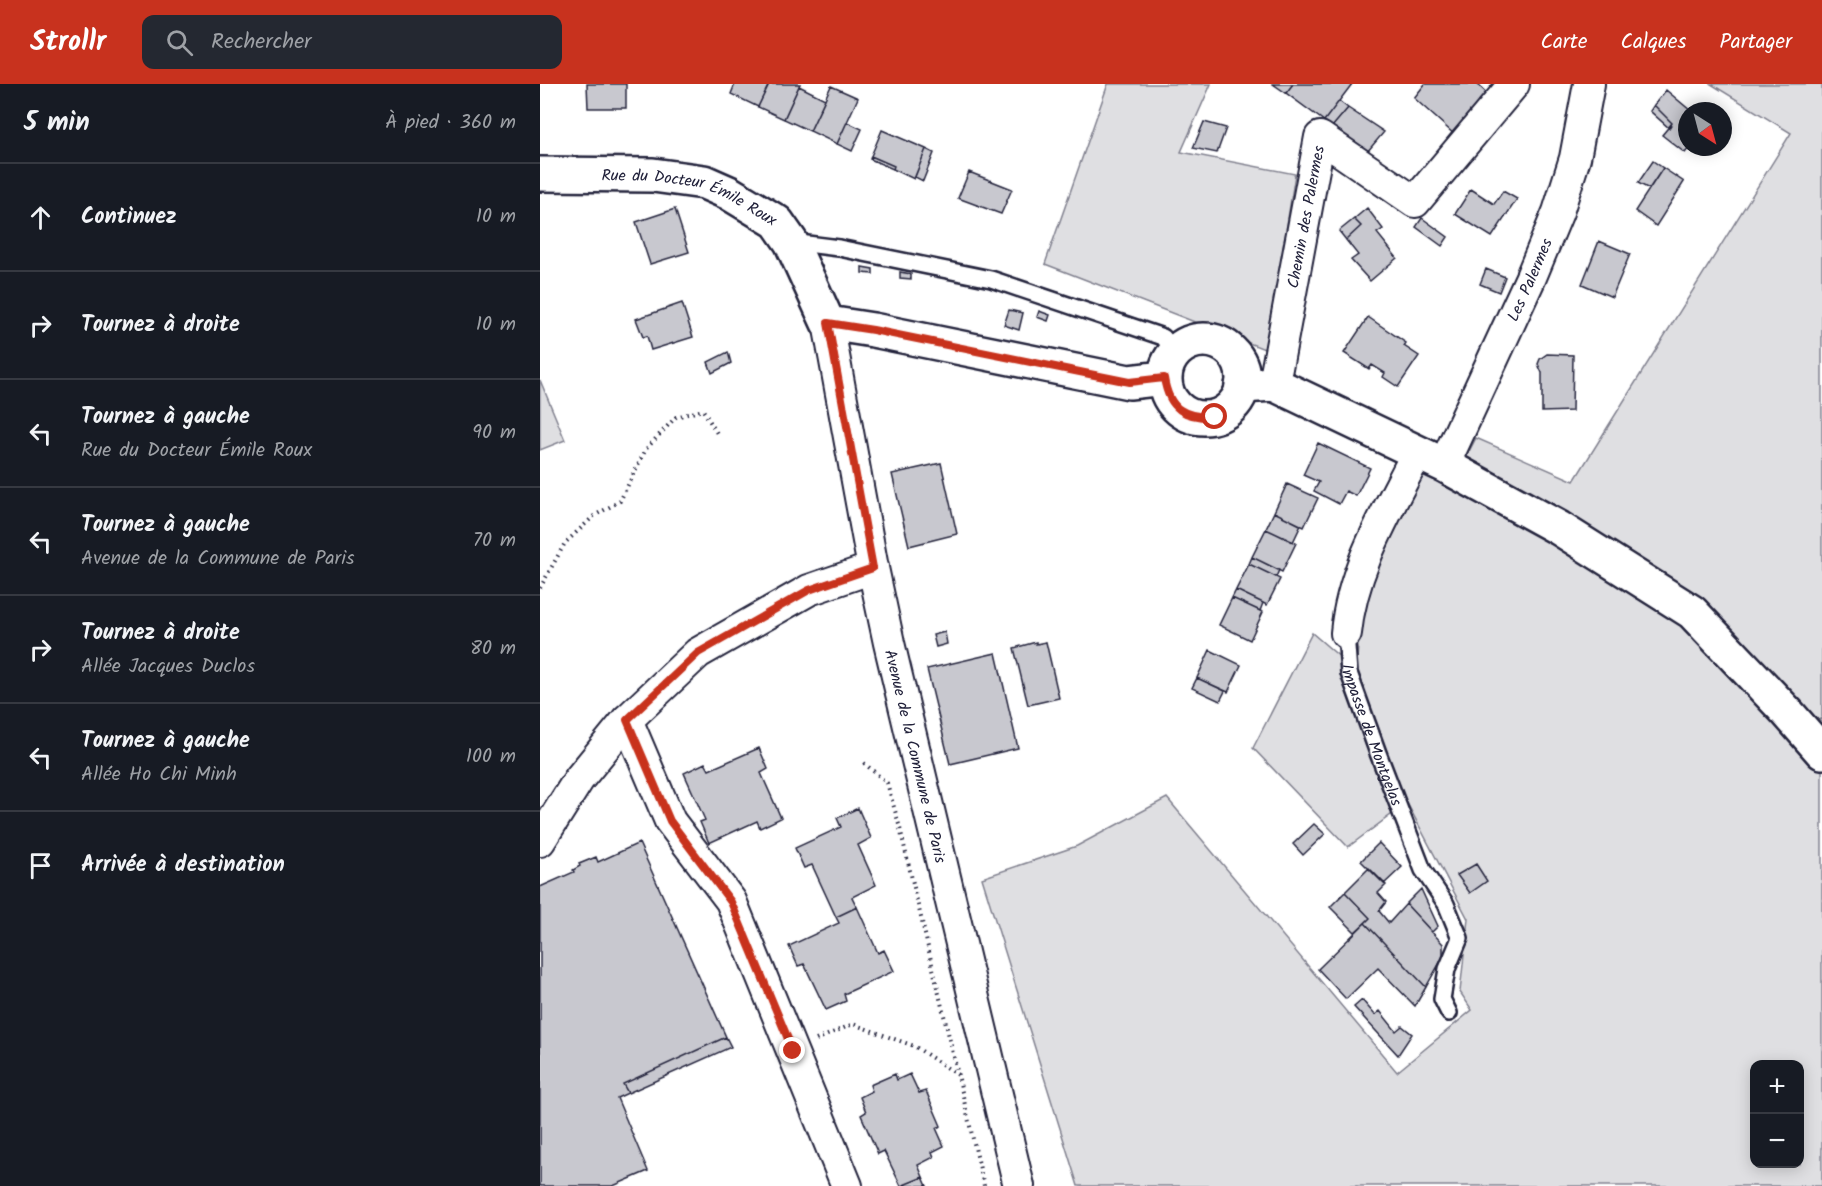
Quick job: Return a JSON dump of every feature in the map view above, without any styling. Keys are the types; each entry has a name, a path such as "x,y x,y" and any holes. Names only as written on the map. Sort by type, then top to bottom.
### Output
{"street":[{"name":"Chemin des Palermes","path":"1274,384 1320,137 1415,202 1514,84"},
{"name":"Les Palermes","path":"1430,459 1531,277 1558,212 1575,158 1589,84"},
{"name":"Rue du Docteur Émile Roux","path":"540,174 653,175 704,182 729,193 777,222 791,242 828,323"},
{"path":"828,323 1129,382 1170,365 1192,342 1205,340 1216,342 1228,348 1237,359 1242,371 1242,386 1237,399 1227,411 1215,417 1196,418 1184,413 1173,404 1166,392 1170,365"},
{"name":"Avenue de la Commune de Paris","path":"828,323 873,568 892,654 1019,1186"},
{"path":"1242,386 1274,384 1430,459 1559,528 1692,612 1822,752"},
{"name":"Impasse de Montgelas","path":"1346,633 1348,608 1362,564 1430,459"},
{"path":"540,841 579,779 627,720 698,653 809,590 873,568"},
{"path":"627,720 670,821 731,902 847,1186"}],"lane":[{"path":"791,242 839,248 991,279 1163,336 1170,365"},
{"name":"Impasse de Montgelas","path":"1346,633 1349,673 1386,774 1423,870 1446,904 1460,938 1447,969 1442,999 1449,1013"}],"path":[{"path":"540,588 564,543 594,516 620,501 646,449 676,417 703,410 718,435"},
{"path":"864,763 887,783 903,839 940,1007 984,1186"},
{"path":"793,1051 853,1024 914,1046 958,1075"}],"shaded area":[{"path":"1108,84 1211,84 1181,152 1295,174 1267,350 1045,264"},
{"path":"1711,84 1822,84 1822,717 1819,720 1822,719 1822,1186 1078,1186 982,878 1077,846 1167,798 1397,1072 1472,1010 1460,992 1468,919 1407,803 1348,847 1253,748 1312,633 1356,671 1362,597 1423,473 1450,488 1476,438 1574,481 1791,133"},
{"path":"540,380 565,440 540,450"}],"building":[{"path":"587,84 626,84 626,108 588,108"},
{"path":"735,84 769,84 758,107 731,94"},
{"path":"769,84 800,84 784,119 758,107"},
{"path":"1273,84 1293,84 1286,93"},
{"path":"1293,84 1352,84 1324,121 1286,93"},
{"path":"1425,84 1477,84 1491,97 1456,136 1414,98"},
{"path":"799,86 825,99 810,131 784,119"},
{"path":"831,86 858,98 837,144 810,131"},
{"path":"1666,90 1680,102 1678,102 1678,148 1662,135 1672,123 1654,105"},
{"path":"1339,101 1348,108 1332,127 1324,121"},
{"path":"1654,105 1672,123 1669,128 1650,111"},
{"path":"1348,108 1384,132 1367,152 1332,127"},
{"path":"847,122 862,129 852,151 837,144"},
{"path":"1204,122 1226,128 1217,153 1193,148"},
{"path":"882,130 926,149 914,179 893,169 894,166 871,156"},
{"path":"926,149 934,153 923,181 915,177"},
{"path":"871,156 894,166 893,169 870,159"},
{"path":"1653,161 1663,168 1649,189 1638,183"},
{"path":"1663,168 1684,182 1656,226 1635,211"},
{"path":"969,172 1012,189 1001,214 958,198"},
{"path":"1471,189 1494,204 1503,191 1517,199 1492,237 1455,214"},
{"path":"1367,208 1383,229 1377,233 1397,258 1370,281 1351,260 1358,255 1346,240 1361,226 1354,219"},
{"path":"675,209 689,252 650,264 636,222"},
{"path":"1422,218 1448,237 1442,246 1416,227"},
{"path":"1354,219 1361,226 1346,240 1339,231"},
{"path":"1599,241 1630,254 1612,297 1582,284"},
{"path":"862,267 873,269 873,274 862,273"},
{"path":"1486,269 1505,277 1499,292 1480,284"},
{"path":"900,272 911,274 911,279 900,278"},
{"path":"682,303 693,337 651,350 647,336 643,337 636,319"},
{"path":"1009,310 1023,313 1019,330 1004,325"},
{"path":"1039,311 1050,315 1048,321 1037,317"},
{"path":"1368,317 1406,343 1404,346 1419,356 1398,387 1383,377 1385,373 1372,365 1369,369 1344,353"},
{"path":"728,352 731,363 712,373 708,362"},
{"path":"1547,354 1573,355 1572,411 1542,412 1542,373 1538,364 1540,359"},
{"path":"1318,443 1370,468 1356,496 1346,491 1339,504 1314,491 1319,482 1303,475"},
{"path":"941,463 957,534 909,546 892,474"},
{"path":"1287,484 1318,498 1304,527 1274,512"},
{"path":"1274,512 1301,525 1293,542 1266,529"},
{"path":"1266,529 1296,543 1282,572 1252,557"},
{"path":"1252,557 1279,570 1276,577 1249,564"},
{"path":"1249,564 1280,579 1267,605 1236,590"},
{"path":"1236,590 1263,603 1260,611 1232,598"},
{"path":"1232,598 1263,612 1250,640 1219,625"},
{"path":"945,632 947,644 936,647 933,635"},
{"path":"1036,642 1036,644 1046,642 1059,698 1028,705 1014,648"},
{"path":"1210,650 1241,665 1228,692 1197,678"},
{"path":"996,653 1018,748 950,764 927,669"},
{"path":"1197,678 1225,691 1220,701 1192,688"},
{"path":"759,748 768,769 761,773 781,818 760,828 757,821 709,843 700,822 705,820 684,773 705,763 709,770"},
{"path":"858,808 871,838 858,845 876,885 852,897 857,907 836,917 812,865 804,868 795,848 841,827 837,818"},
{"path":"1314,824 1325,834 1303,855 1293,844"},
{"path":"639,843 726,1037 623,1084 628,1093 617,1098 648,1171 613,1186 540,1186 540,887 574,872 573,870 580,866 579,864 596,857 598,862"},
{"path":"1379,843 1402,867 1384,884 1361,861"},
{"path":"1476,864 1487,881 1470,893 1457,875"},
{"path":"1369,868 1386,885 1378,893 1386,902 1379,911 1389,923 1406,904 1443,944 1443,957 1426,987 1365,923 1370,918 1345,892"},
{"path":"1421,889 1438,926 1432,932 1406,904"},
{"path":"1345,892 1370,918 1355,932 1330,907"},
{"path":"857,907 878,953 884,950 894,971 844,994 846,1001 826,1010 804,964 798,966 789,946 839,923 836,917"},
{"path":"1365,923 1426,987 1415,1006 1378,968 1346,999 1318,969"},
{"path":"1362,1000 1375,1015 1380,1011 1396,1031 1402,1026 1412,1034 1398,1055 1354,1007"},
{"path":"726,1037 731,1047 628,1093 623,1084"},
{"path":"895,1074 897,1080 910,1074 919,1093 926,1091 941,1126 936,1128 944,1146 932,1152 934,1157 918,1165 923,1177 901,1186 884,1151 878,1154 861,1115 866,1112 860,1097 872,1091 870,1085"},
{"path":"923,1177 927,1186 901,1186"}],"route":[{"path":"793,1051 731,902 670,821 627,720 698,653 809,590 873,568 828,323 1129,382 1164,378 1166,392 1173,404 1184,413 1196,418 1215,417"}]}
